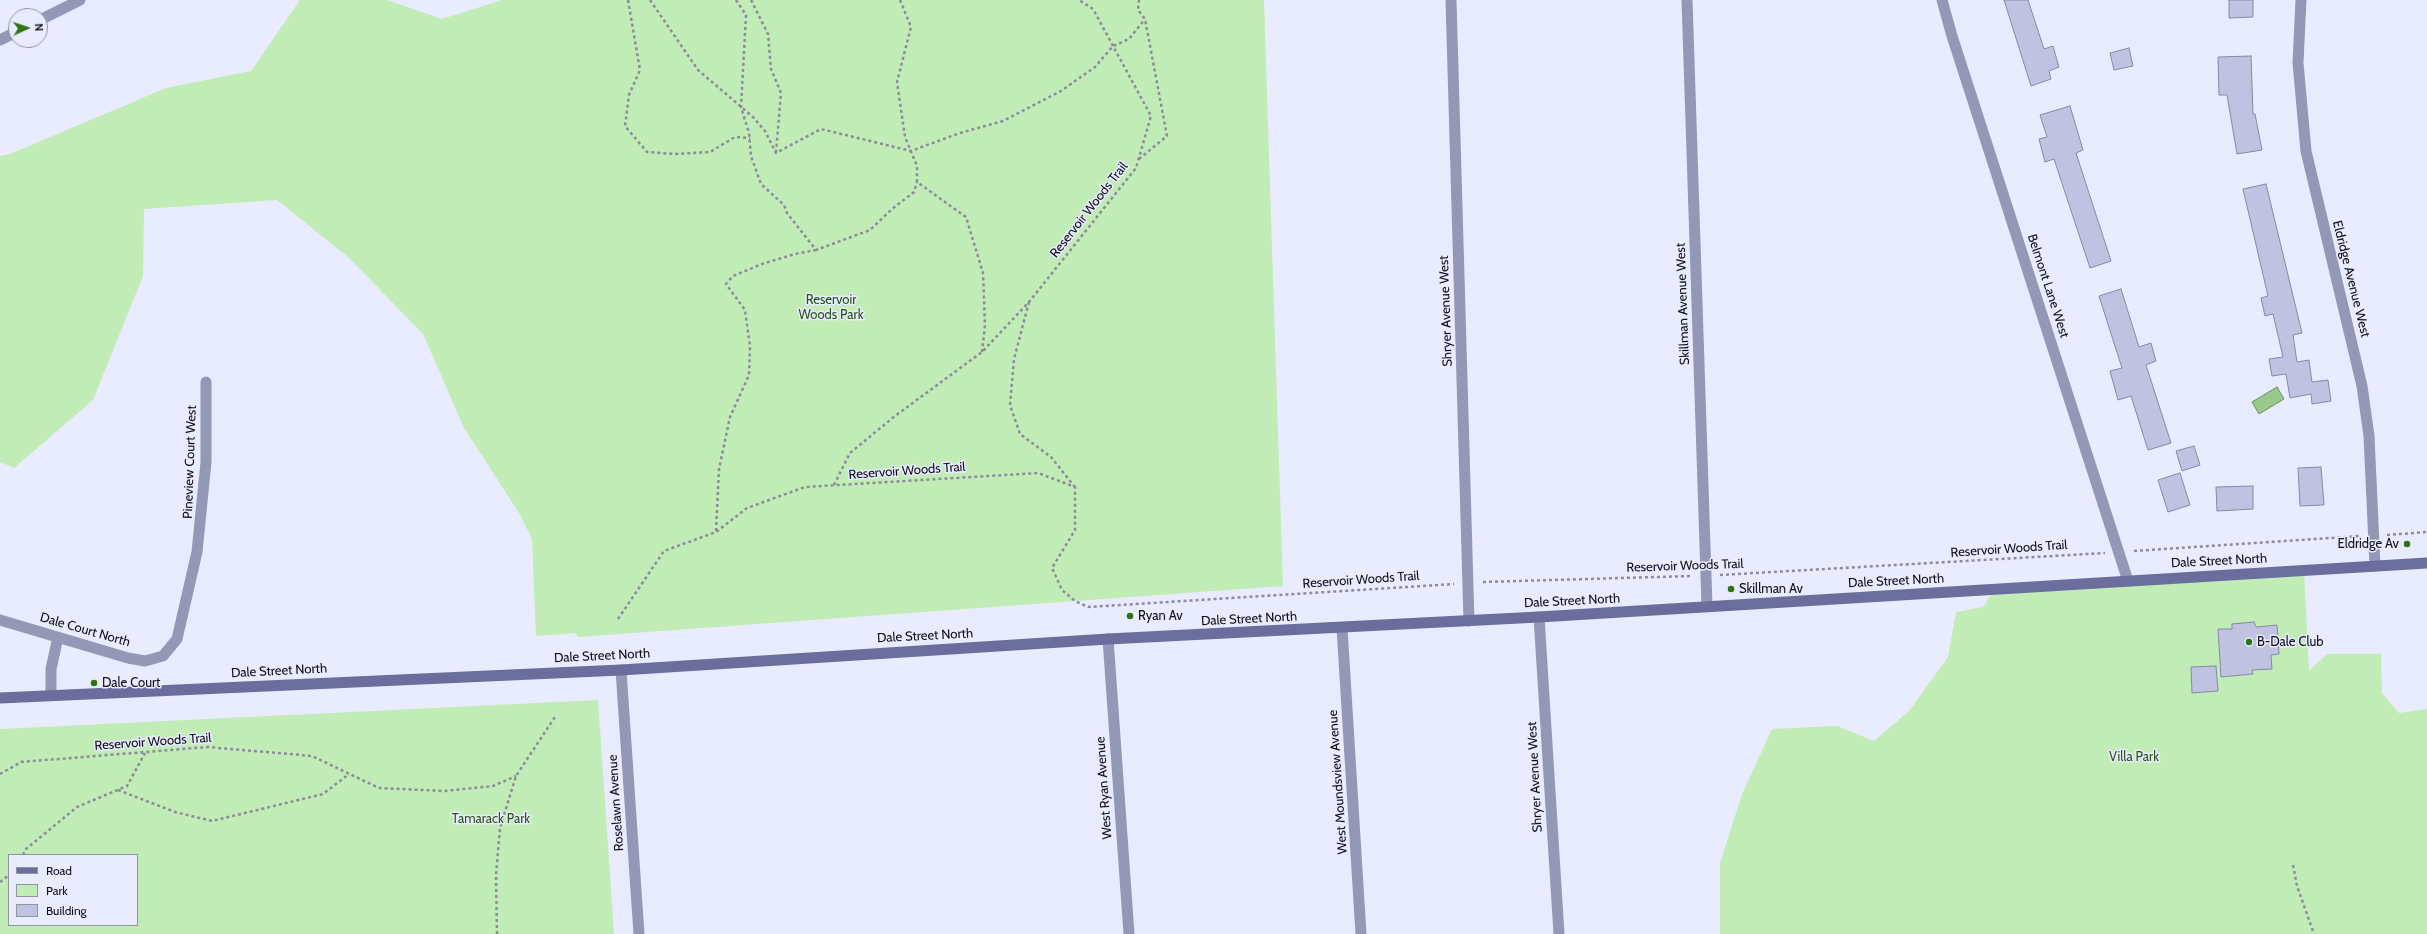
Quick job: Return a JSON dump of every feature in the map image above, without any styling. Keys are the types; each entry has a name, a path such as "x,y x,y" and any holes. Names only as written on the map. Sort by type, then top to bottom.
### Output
{"main road":[{"name":"Dale Street North","path":"0,698 621,670 1108,639 1539,617 2427,563"}],"street":[{"path":"48,16 80,0"},
{"name":"Shryer Avenue West","path":"1452,0 1469,621"},
{"name":"Skillman Avenue West","path":"1687,0 1707,606"},
{"name":"Belmont Lane West","path":"1942,0 1952,36 2120,552 2128,581"},
{"name":"Eldridge Avenue West","path":"2301,0 2298,63 2306,151 2362,386 2369,436 2375,566"},
{"name":"Pineview Court West","path":"163,656 176,639 197,552 206,462 206,382"},
{"name":"Shryer Avenue West","path":"1539,617 1559,934"},
{"name":"Dale Court North","path":"0,620 145,661 163,656"},
{"name":"West Moundsview Avenue","path":"1342,628 1361,934"},
{"path":"51,695 51,669 58,637"},
{"name":"West Ryan Avenue","path":"1108,639 1129,934"},
{"name":"Roselawn Avenue","path":"621,670 639,934"}],"path":[{"path":"628,0 640,70 629,95 625,126 646,152 675,154 710,152 735,137 750,138"},
{"path":"650,0 698,70 741,107 765,131 776,153"},
{"path":"736,0 746,15 741,107 750,138 751,156 761,184 784,205 787,213 816,250"},
{"path":"751,0 768,34 771,69 781,93 776,153"},
{"path":"716,532 719,469 730,417 749,375 750,346 744,310 726,284 733,276 762,264 795,254 816,250 870,230 892,208 914,192 917,182 917,166 905,137 897,82 911,27 900,0"},
{"name":"Reservoir Woods Trail","path":"834,485 850,453 895,416 982,352 1029,302 1136,168 1151,116 1093,9 1079,0"},
{"path":"1139,0 1138,10 1145,19 1167,136 1139,159"},
{"path":"776,153 821,128 911,151 960,133 1004,121 1061,91 1090,71 1113,46 1129,39 1145,19"},
{"path":"917,182 966,217 983,272 985,325 982,352"},
{"name":"Reservoir Woods Trail","path":"1029,302 1014,359 1010,405 1020,434 1051,457 1075,487 1075,530 1052,568 1062,590 1075,601 1088,608 1468,583 1706,576 2120,552 2427,532"},
{"name":"Reservoir Woods Trail","path":"618,620 664,551 716,532 747,508 805,487 1038,473 1075,487"},
{"path":"497,934 496,875 500,828 516,776 555,717"},
{"name":"Reservoir Woods Trail","path":"0,774 21,762 208,747 312,756 378,788 444,791 492,786 516,776"},
{"path":"23,854 26,848 77,807 127,786 145,752"},
{"path":"118,790 175,812 212,821 323,794 349,774"},
{"path":"2293,865 2296,886 2314,934"},
{"path":"0,882 8,876"}],"green space":[{"name":"Reservoir Woods Park","path":"300,0 387,0 442,19 502,0 1264,0 1283,586 578,637 576,633 536,636 532,539 519,513 464,428 423,334 349,258 277,200 144,209 143,276 93,400 14,468 0,462 0,156 10,154 166,88 251,71"},
{"name":"Villa Park","path":"2304,570 2309,671 2327,654 2381,654 2382,693 2399,713 2427,709 2427,934 1720,934 1720,863 1742,794 1772,729 1837,726 1874,741 1909,711 1948,657 1956,612 1983,607 1995,589"},
{"name":"Tamarack Park","path":"598,700 614,934 0,934 0,729"}],"shaded area":[{"path":"2277,387 2284,399 2259,414 2252,402"}],"building":[{"path":"2004,0 2028,0 2044,49 2053,46 2059,67 2049,71 2051,79 2031,86"},
{"path":"2229,0 2253,0 2253,17 2229,18"},
{"path":"2129,48 2133,66 2114,70 2110,53"},
{"path":"2251,56 2253,114 2255,114 2262,150 2237,154 2227,95 2219,95 2218,57"},
{"path":"2070,106 2083,150 2076,153 2111,261 2090,268 2054,159 2045,162 2039,139 2047,137 2040,115"},
{"path":"2266,184 2302,333 2293,335 2297,362 2309,360 2312,382 2328,380 2331,401 2312,404 2311,394 2290,398 2286,374 2272,376 2269,359 2283,357 2273,314 2265,316 2261,298 2268,296 2243,189"},
{"path":"2121,289 2139,347 2151,343 2156,361 2146,365 2171,443 2148,450 2131,396 2118,400 2110,371 2122,368 2099,296"},
{"path":"2194,446 2200,465 2182,471 2176,451"},
{"path":"2321,467 2324,505 2300,506 2298,468"},
{"path":"2180,473 2190,505 2168,512 2158,480"},
{"path":"2253,486 2253,509 2217,511 2216,487"},
{"name":"B-Dale Club","path":"2254,622 2256,627 2277,625 2279,654 2271,655 2272,669 2252,670 2253,674 2221,677 2218,629 2232,629 2232,624"},
{"path":"2216,666 2218,691 2192,693 2191,667"}],"place":[{"name":"Eldridge Av","path":"2407,544"},
{"name":"Skillman Av","path":"1731,589"},
{"name":"Ryan Av","path":"1130,616"},
{"name":"B-Dale Club","path":"2249,642"},
{"name":"Dale Court","path":"94,683"}]}
